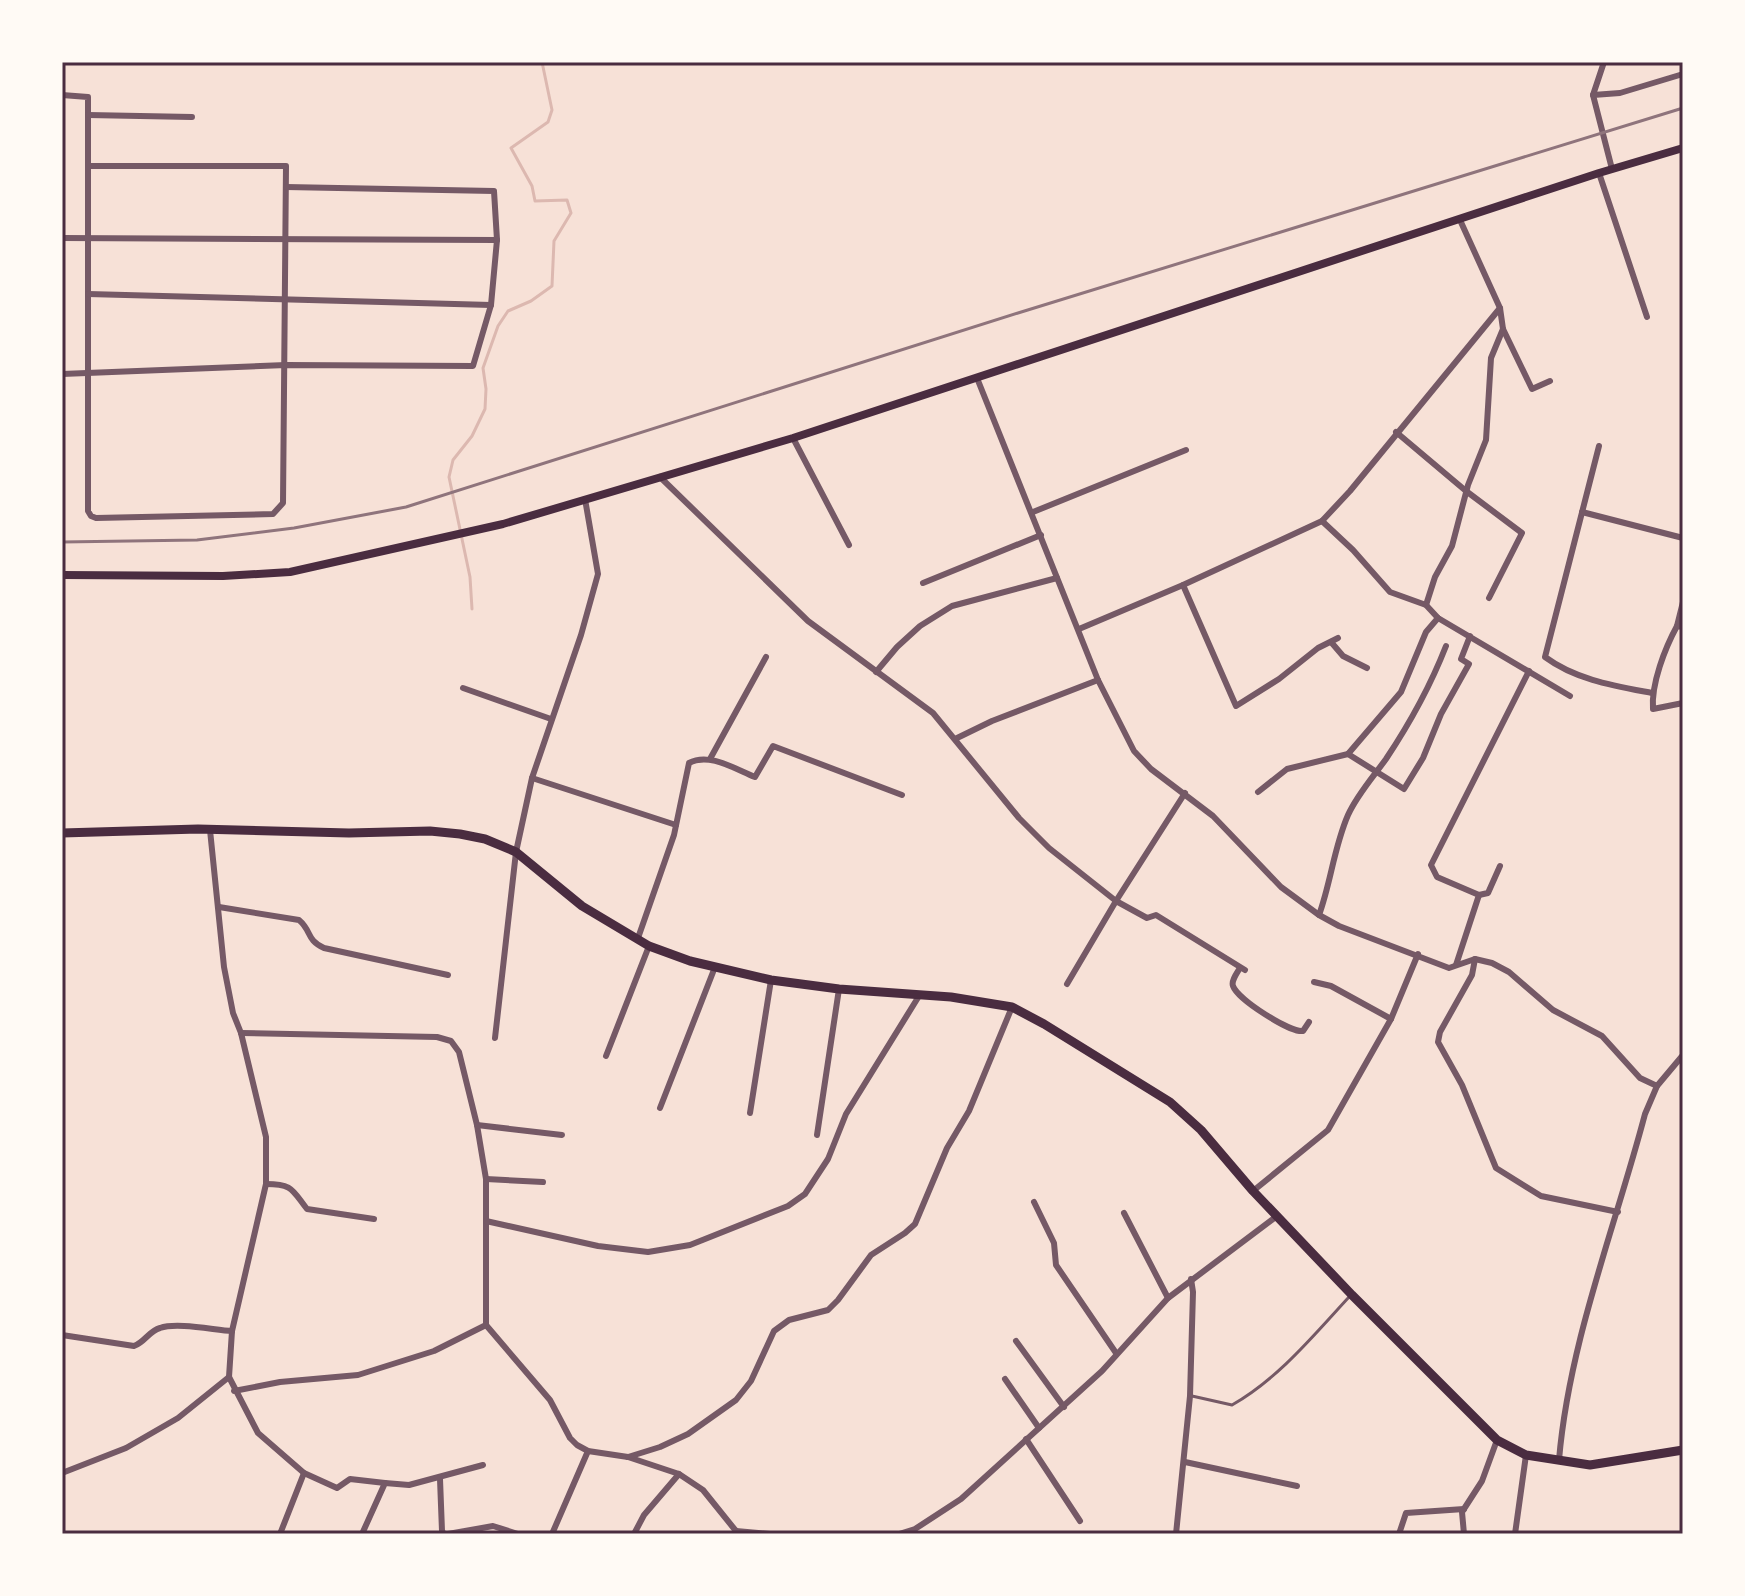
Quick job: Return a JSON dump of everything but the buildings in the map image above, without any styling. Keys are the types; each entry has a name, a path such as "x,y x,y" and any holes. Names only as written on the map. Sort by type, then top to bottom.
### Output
{"main road":[{"path":"62,575 223,576 290,572 462,533 793,438 1683,148"},
{"path":"62,833 430,831 485,839 516,852 582,906 649,946 715,967 771,980 839,989 951,997 1012,1007 1170,1102 1201,1130 1253,1191 1352,1295 1497,1440 1526,1455 1590,1465 1683,1450"}],"street":[{"path":"1604,62 1593,95 1612,169"},
{"path":"1593,95 1620,93 1683,74"},
{"path":"62,95 87,96 88,511 91,516 273,514 283,503 286,166 88,166"},
{"path":"88,115 192,117"},
{"path":"1599,173 1647,317"},
{"path":"62,374 286,365 473,366 491,305 497,240 494,191 286,187"},
{"path":"1460,220 1500,308 1503,329 1532,389 1550,381"},
{"path":"62,238 497,240"},
{"path":"88,294 491,305"},
{"path":"1079,629 1322,521 1500,308"},
{"path":"1426,605 1435,577 1452,546 1466,491 1486,440 1491,358 1503,329"},
{"path":"977,378 1098,680 1134,751 1151,769 1213,816 1281,887 1319,915 1339,926 1449,968 1475,959 1492,963 1509,972 1553,1010 1602,1036 1640,1078 1657,1086"},
{"path":"1396,432 1522,533 1489,598"},
{"path":"793,438 849,545"},
{"path":"1599,446 1545,657 1562,670 1652,693"},
{"path":"1033,512 1186,450"},
{"path":"660,477 808,621 933,713 1049,848 1116,901 1147,918 1156,915 1242,969 1233,981 1233,987 1246,1001 1292,1030 1303,1031 1309,1022"},
{"path":"495,1038 516,852 532,778 581,635 598,574 585,499"},
{"path":"1582,512 1683,538"},
{"path":"1322,521 1390,592 1426,605 1438,618 1570,696"},
{"path":"923,583 1041,535"},
{"path":"876,672 920,626 952,606 1057,578"},
{"path":"1183,585 1236,706 1279,679 1318,648 1335,640 1343,656 1367,668"},
{"path":"1683,602 1680,627 1668,642 1652,693 1653,709 1683,703"},
{"path":"1258,792 1287,769 1348,754 1401,692 1426,632 1438,618"},
{"path":"1348,754 1404,789 1423,758 1441,714 1469,664 1461,659 1470,636"},
{"path":"1319,915 1349,812 1410,723 1446,646"},
{"path":"710,759 766,657"},
{"path":"1500,866 1488,893 1479,895 1437,877 1431,865 1529,671"},
{"path":"955,739 992,721 1098,680"},
{"path":"463,688 551,719"},
{"path":"638,938 676,825 689,763 697,758 710,759 755,777 773,746 902,795"},
{"path":"532,778 676,825"},
{"path":"1067,984 1185,793"},
{"path":"210,830 224,967 266,1137 266,1184 232,1331 229,1377 234,1391 258,1433 304,1473 337,1488 350,1479 409,1485 483,1465"},
{"path":"1456,965 1479,895"},
{"path":"219,907 291,918 304,925 310,939 324,948 448,975"},
{"path":"606,1056 649,946"},
{"path":"1253,1191 1328,1130 1391,1019 1418,954"},
{"path":"1475,959 1472,975 1440,1032 1438,1042 1462,1085 1496,1168 1541,1196 1618,1212"},
{"path":"660,1108 715,967"},
{"path":"750,1113 771,980"},
{"path":"1314,982 1331,986 1391,1019"},
{"path":"817,1135 839,989"},
{"path":"486,1221 598,1246 648,1252 690,1245 788,1206 805,1194 828,1159 846,1114 919,996"},
{"path":"628,1457 688,1434 736,1400 751,1381 774,1331 789,1320 828,1310 871,1255 915,1224 947,1148 969,1111 1012,1007"},
{"path":"241,1033 437,1037 451,1041 459,1052 477,1125 486,1179 486,1325 550,1400 570,1438 588,1451 628,1457 679,1474 703,1490 736,1533 770,1534"},
{"path":"1559,1460 1562,1423 1573,1373 1645,1114 1657,1086 1683,1055"},
{"path":"477,1125 562,1135"},
{"path":"486,1179 543,1182"},
{"path":"266,1184 284,1184 295,1191 307,1209 374,1219"},
{"path":"1034,1202 1054,1243 1056,1265 1116,1353"},
{"path":"1124,1213 1168,1298"},
{"path":"899,1534 915,1529 961,1499 1102,1371 1168,1298 1277,1216"},
{"path":"1176,1534 1190,1396 1191,1279"},
{"path":"234,1391 280,1382 358,1375 434,1351 486,1325"},
{"path":"62,1335 134,1346 144,1342 152,1331 164,1326 232,1331"},
{"path":"1016,1341 1064,1407"},
{"path":"62,1473 126,1448 178,1418 229,1377"},
{"path":"1005,1379 1039,1428"},
{"path":"1026,1439 1080,1521"},
{"path":"1464,1534 1462,1512 1482,1481 1497,1440"},
{"path":"552,1534 588,1451"},
{"path":"1515,1534 1526,1455"},
{"path":"1185,1462 1297,1486"},
{"path":"280,1534 304,1473"},
{"path":"634,1534 644,1515 679,1474"},
{"path":"440,1479 446,1534 492,1530 518,1534"},
{"path":"362,1534 385,1483"},
{"path":"1399,1534 1406,1513 1456,1512 1467,1508"}],"lane":[{"path":"1190,1396 1232,1405 1248,1396 1280,1370 1352,1295"}],"waterway":[{"path":"472,609 470,577 449,477 453,460 472,436 485,409 483,368 498,326 508,311 531,301 552,286 554,241 571,213 567,200 535,201 532,186 511,148 548,122 552,110 542,62"}],"railway":[{"path":"62,542 197,540 294,528 406,507 1018,313 1683,108"}]}
